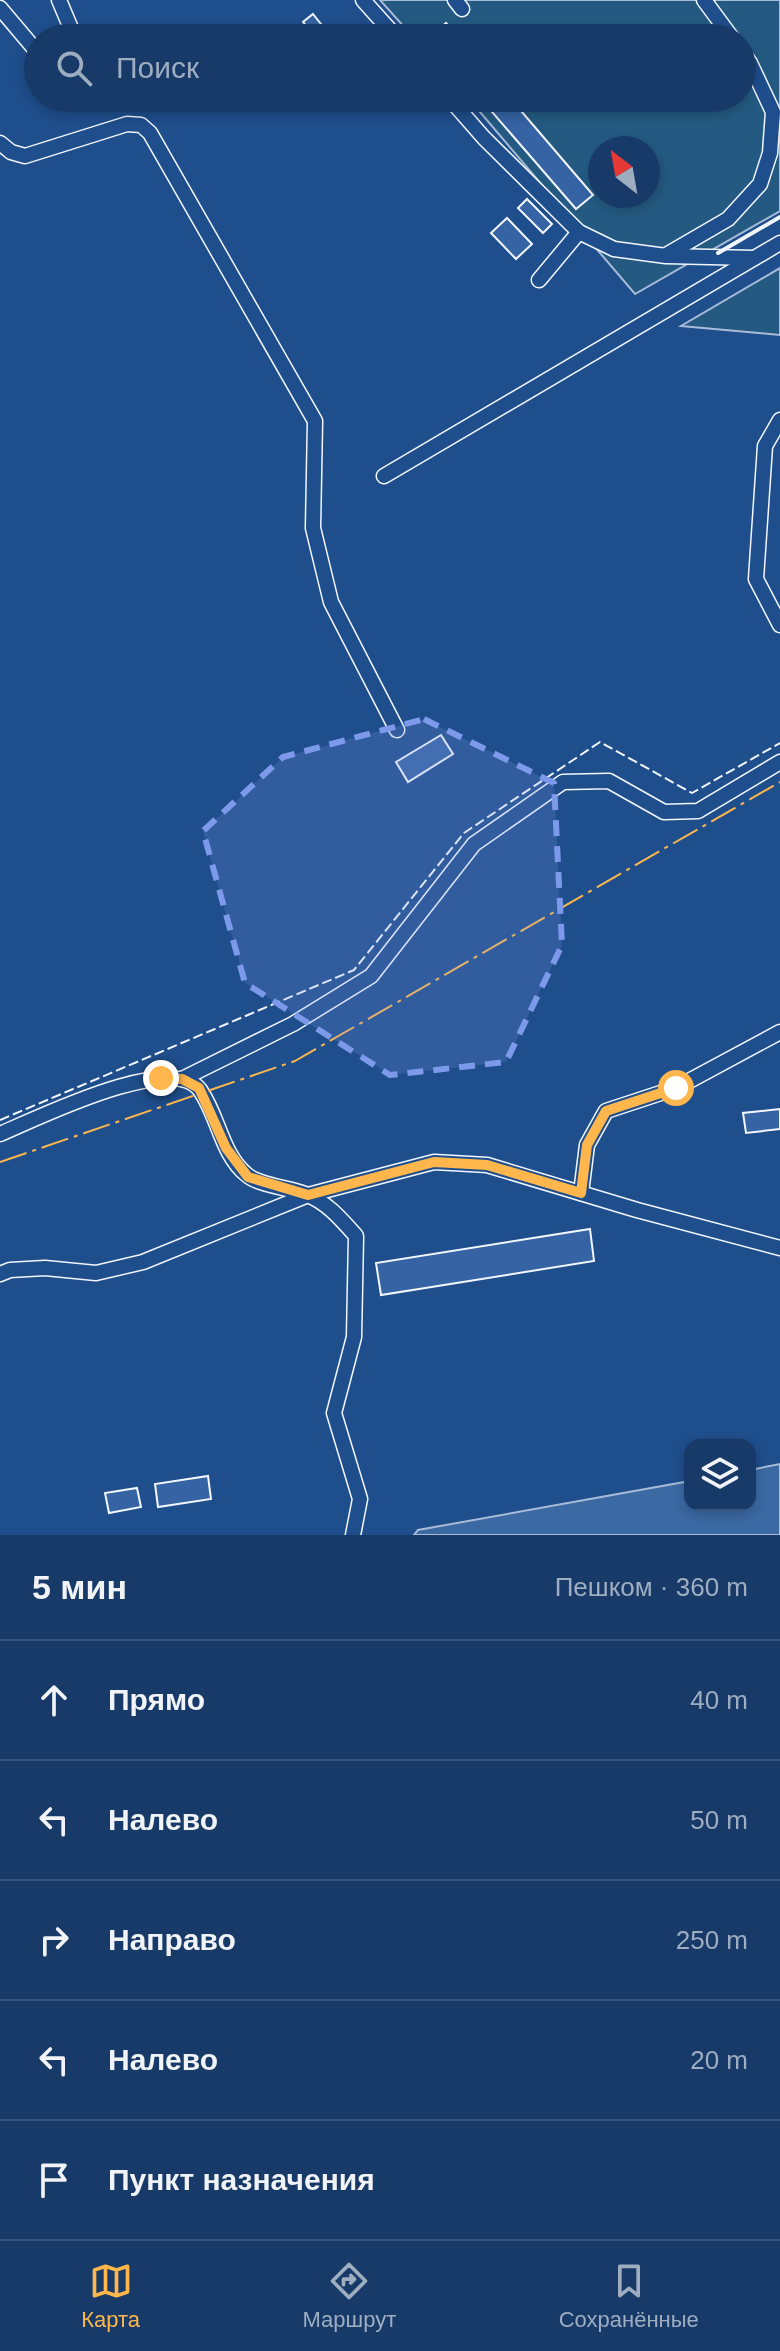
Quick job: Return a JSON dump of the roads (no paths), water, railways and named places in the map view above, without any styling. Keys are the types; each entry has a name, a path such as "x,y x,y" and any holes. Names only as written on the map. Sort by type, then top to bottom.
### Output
{"lane":[{"path":"59,0 69,24"},
{"path":"363,0 384,24"},
{"path":"704,0 722,24"},
{"path":"0,8 24,36"},
{"path":"666,256 728,219 760,184 770,153 773,112 756,76"},
{"path":"461,112 579,232 614,249 666,256 755,258"},
{"path":"0,143 11,152 25,156 127,124 141,125 150,133 315,421 313,528 331,602 397,730"},
{"path":"539,280 579,232"},
{"path":"384,476 780,243"},
{"path":"780,420 765,446 756,579 780,625"},
{"path":"182,1079 293,1024 371,976 474,844 563,782 609,781 664,812 698,811 780,762"},
{"path":"581,1193 587,1145 606,1111 676,1088 780,1032"},
{"path":"0,1134 115,1088 161,1078 182,1079 199,1088 226,1148 248,1177 308,1195 335,1212 356,1236 354,1337 334,1413 360,1499 353,1535"},
{"path":"0,1274 10,1270 45,1268 96,1273 143,1262 308,1195 434,1162 487,1165 780,1248"}]}
